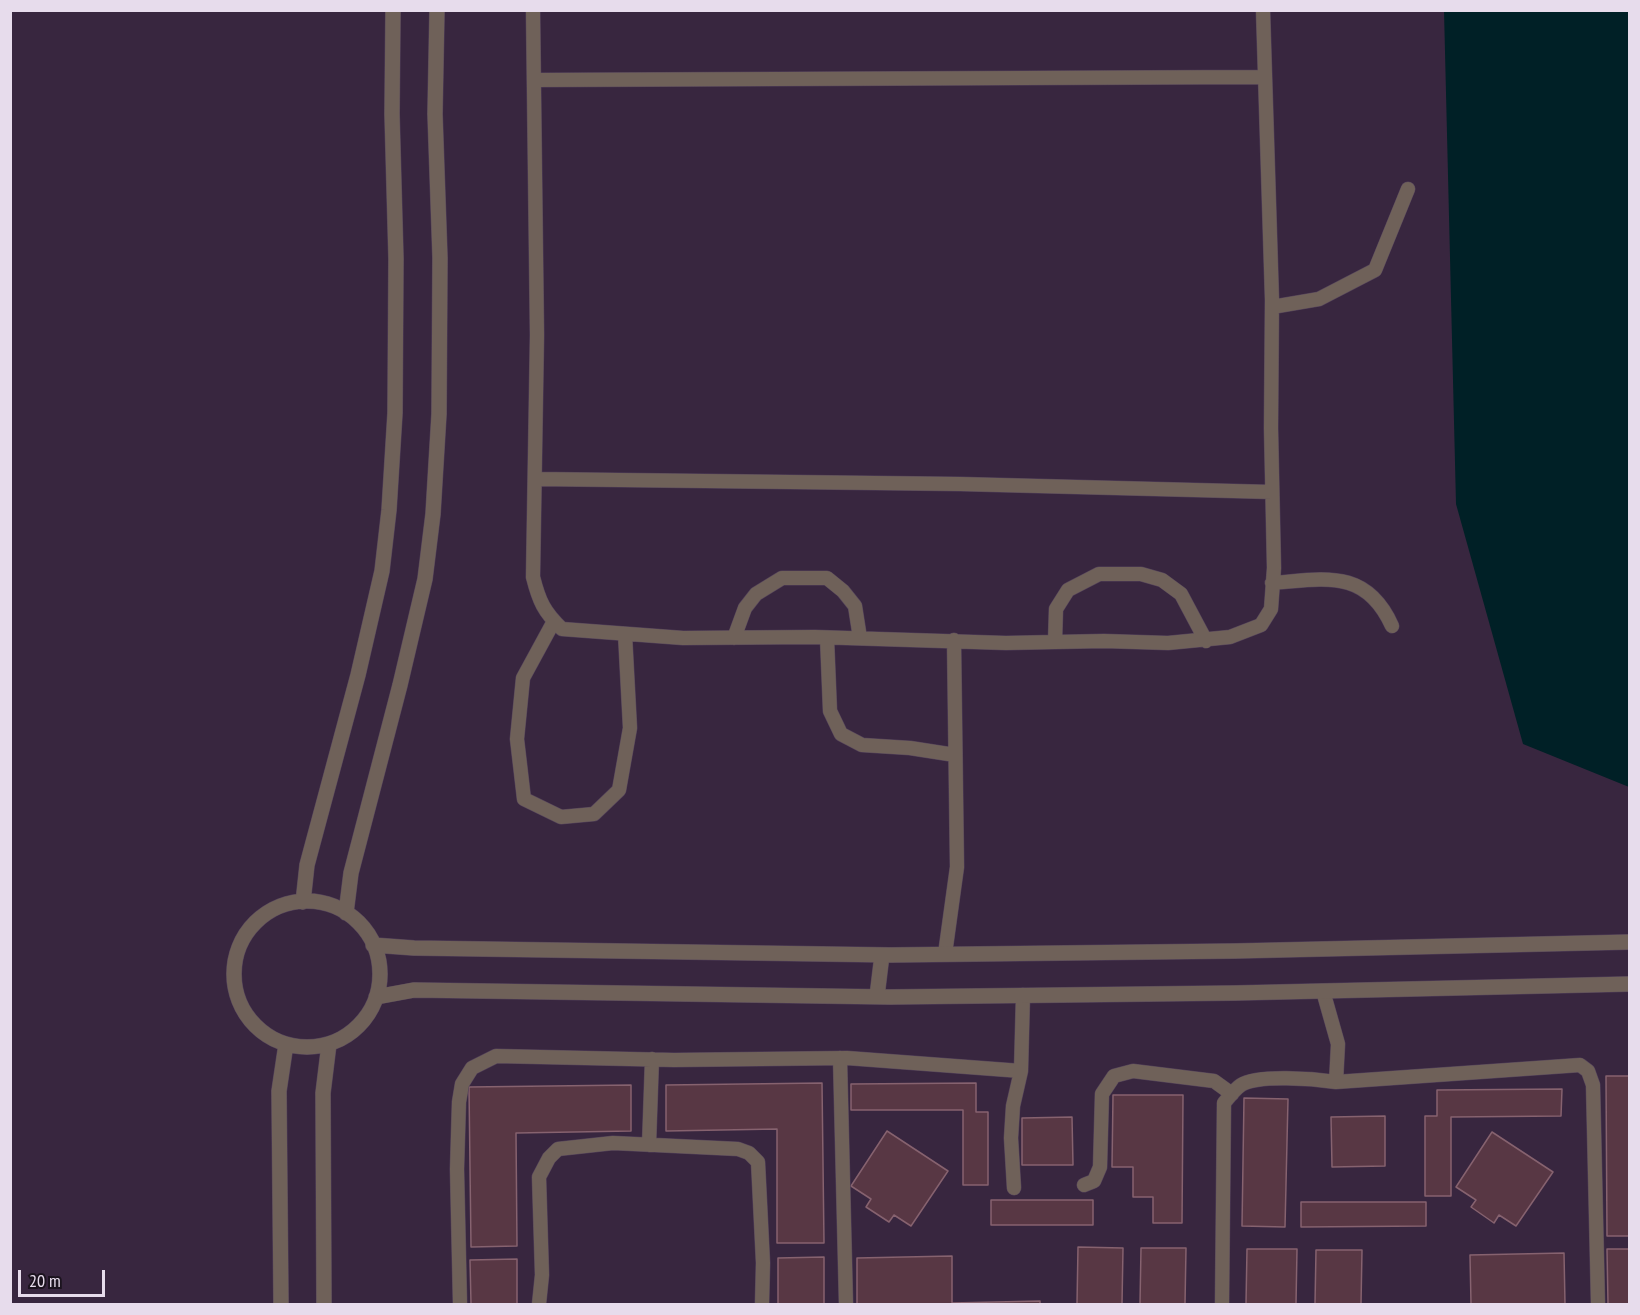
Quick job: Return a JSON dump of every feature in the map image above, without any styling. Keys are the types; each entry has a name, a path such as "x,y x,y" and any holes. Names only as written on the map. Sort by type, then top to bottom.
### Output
{"street":[{"path":"303,902 307,865 358,675 382,571 389,510 395,401 393,10"},
{"path":"346,913 351,873 400,685 424,579 433,514 440,402 440,258 435,114 437,10"},
{"path":"308,901 331,905 346,913 351,915 367,932 377,952 381,975 376,997 366,1018 350,1034 329,1044 306,1047 286,1044 264,1034 247,1017 237,997 234,974 237,952 248,931 265,915 285,905 308,901"},
{"path":"373,945 414,948 882,955 1235,951 1629,942"},
{"path":"877,996 882,955"},
{"path":"376,997 414,990 877,996 1323,991 1629,984"},
{"path":"281,1305 279,1091 286,1044"},
{"path":"324,1305 324,1093 329,1044"}],"lane":[{"path":"533,10 537,335 532,577 538,598 546,614 562,629 683,638 860,638 1006,643 1104,640 1168,643 1206,641 1230,637 1261,625 1271,609 1272,307 1263,10"},
{"path":"534,80 1264,77"},
{"path":"1272,307 1319,299 1375,270 1408,189"},
{"path":"535,479 937,483 1272,492"},
{"path":"1054,642 1056,609 1068,590 1099,574 1142,574 1162,580 1181,594 1206,641"},
{"path":"734,638 745,608 756,594 782,578 827,578 843,591 855,606 860,638"},
{"path":"1272,583 1329,579 1349,582 1372,595 1392,626"},
{"path":"554,621 523,678 517,739 524,799 561,817 594,814 619,790 630,728 625,634"},
{"path":"827,638 830,711 841,734 862,745 910,748 956,755"},
{"path":"945,954 957,867 954,640"},
{"path":"1323,991 1338,1044 1336,1082"},
{"path":"1014,1188 1011,1138 1013,1106 1021,1071 1023,995"},
{"path":"460,1305 457,1169 459,1102 462,1084 471,1068 496,1056 652,1059 840,1058 1021,1071"},
{"path":"840,1058 846,1305"},
{"path":"650,1145 652,1059"},
{"path":"1222,1305 1224,1103 1240,1085 1255,1080 1313,1078 1336,1082 1580,1065 1588,1071 1593,1085 1598,1305"},
{"path":"1084,1185 1094,1180 1100,1167 1102,1094 1113,1076 1133,1071 1214,1081 1232,1094"},
{"path":"540,1305 542,1275 539,1177 549,1158 558,1149 613,1143 738,1149 749,1153 758,1162 763,1263 762,1305"}],"shaded area":[{"path":"1444,11 1629,11 1629,787 1523,744 1456,504"}],"building":[{"path":"1606,1076 1630,1076 1630,1236 1607,1236"},
{"path":"822,1083 824,1243 777,1243 777,1129 666,1131 666,1085"},
{"path":"976,1083 976,1112 988,1112 988,1185 963,1185 963,1110 851,1110 851,1084"},
{"path":"631,1085 631,1131 516,1133 517,1246 471,1247 469,1087"},
{"path":"1562,1089 1561,1116 1451,1117 1451,1196 1425,1196 1425,1116 1437,1116 1437,1090"},
{"path":"1113,1095 1183,1095 1182,1223 1153,1223 1153,1197 1133,1197 1133,1167 1112,1167"},
{"path":"1244,1098 1288,1099 1285,1227 1242,1226"},
{"path":"1385,1116 1385,1166 1332,1167 1331,1117"},
{"path":"1072,1117 1073,1165 1022,1165 1022,1118"},
{"path":"887,1131 948,1171 911,1226 894,1215 889,1222 866,1207 871,1199 851,1186"},
{"path":"1492,1132 1553,1172 1516,1226 1499,1215 1494,1223 1471,1207 1476,1200 1456,1187"},
{"path":"991,1200 1093,1200 1093,1225 991,1225"},
{"path":"1301,1202 1426,1202 1426,1226 1301,1227"},
{"path":"1078,1247 1123,1248 1122,1304 1077,1304"},
{"path":"1141,1248 1186,1248 1185,1304 1140,1304"},
{"path":"1247,1249 1297,1249 1296,1304 1246,1304"},
{"path":"1607,1249 1630,1249 1630,1304 1608,1304"},
{"path":"1316,1250 1362,1250 1361,1304 1315,1304"},
{"path":"1564,1253 1565,1304 1471,1304 1470,1255"},
{"path":"952,1256 952,1303 1040,1301 1040,1304 857,1304 857,1258"},
{"path":"824,1257 824,1304 778,1304 778,1258"},
{"path":"517,1259 517,1304 471,1304 470,1260"}]}
